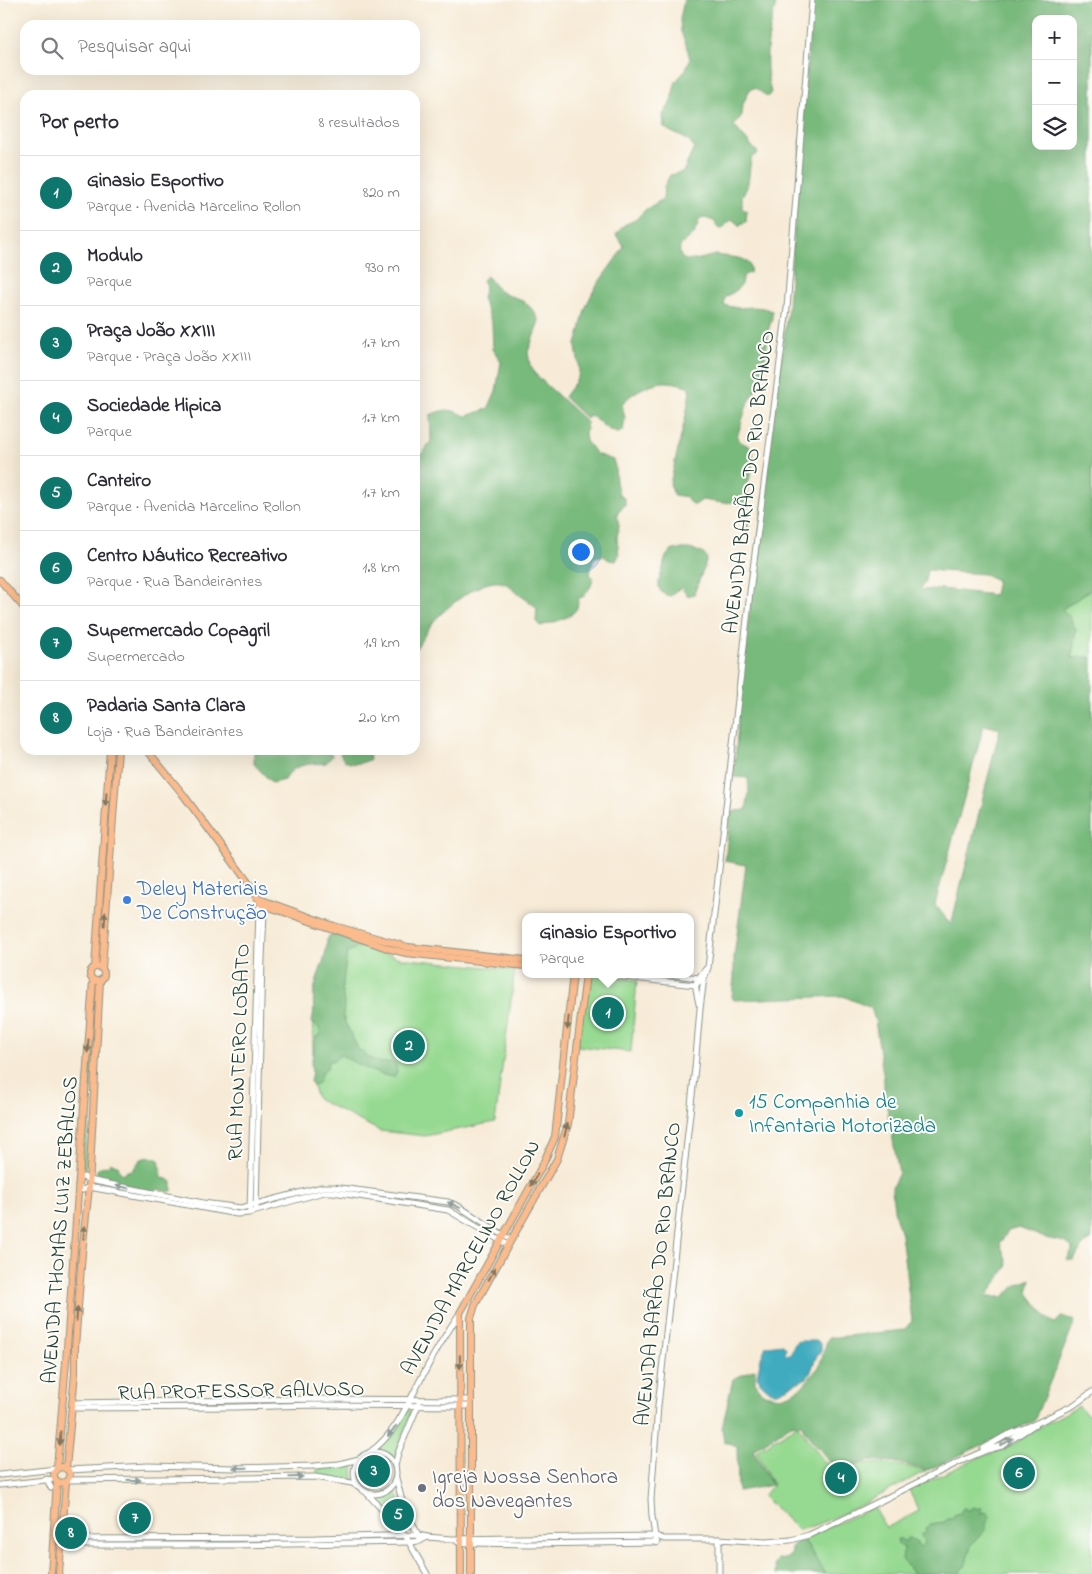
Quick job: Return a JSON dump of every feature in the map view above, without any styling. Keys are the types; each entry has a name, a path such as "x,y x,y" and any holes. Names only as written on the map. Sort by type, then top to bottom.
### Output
{"main road":[{"path":"0,580 20,603"},
{"path":"98,967 103,842 110,755"},
{"path":"98,967 118,755"},
{"path":"151,755 264,902 390,949 406,953 479,958 522,965"},
{"path":"103,842 110,844"},
{"path":"496,960 522,960"},
{"name":"AVENIDA THOMAS LUIZ ZEBALLOS","path":"51,1574 56,1496 54,1474 66,1362 93,980 90,972 98,967 105,975 100,981 90,1180 82,1253 67,1469 70,1475 67,1481 59,1574"},
{"name":"AVENIDA MARCELINO ROLLON","path":"460,1313 542,1166 555,1137 573,978"},
{"name":"AVENIDA MARCELINO ROLLON","path":"471,1343 471,1318 475,1305 557,1159 568,1124 586,978"},
{"path":"93,980 100,981"},
{"path":"90,1023 98,1024"},
{"path":"561,1092 572,1093"},
{"path":"74,1253 82,1253"},
{"path":"460,1313 461,1574"},
{"path":"460,1344 471,1343 471,1574"},
{"path":"66,1362 68,1370 75,1373"},
{"path":"461,1440 470,1438"},
{"path":"56,1469 62,1467 67,1469"},
{"path":"56,1480 62,1483 67,1481"},
{"path":"49,1491 56,1496"},
{"path":"460,1514 471,1514"},
{"path":"51,1563 54,1571 59,1574"}],"street":[{"name":"AVENIDA BARÃO DO RIO BRANCO","path":"656,1543 651,1499 658,1406 696,1068 700,1009 704,978 708,968 750,592 787,308 812,0"},
{"name":"RUA MONTEIRO LOBATO","path":"253,1209 259,908 264,902"},
{"path":"696,981 708,968"},
{"path":"654,978 696,981 704,978"},
{"path":"683,978 696,981"},
{"name":"AVENIDA BARÃO DO RIO BRANCO","path":"696,981 700,1009"},
{"path":"78,1178 84,1177 90,1180 230,1207 253,1209"},
{"path":"78,1187 83,1190 89,1188 237,1214 322,1187 333,1187 448,1202 458,1206 510,1242"},
{"name":"AVENIDA MARCELINO ROLLON","path":"370,1452 377,1447 398,1422 440,1343 460,1313"},
{"path":"62,1542 269,1542 377,1539 410,1542 427,1537 502,1541 656,1536 664,1539 719,1539 766,1542 792,1540 809,1535 844,1519 974,1454 1004,1436 1037,1423 1080,1401 1092,1392"},
{"name":"RUA PROFESSOR GALVOSO","path":"72,1406 370,1402 410,1399 420,1402"},
{"name":"RUA PROFESSOR GALVOSO","path":"370,1402 407,1405 420,1402 470,1403"},
{"name":"AVENIDA MARCELINO ROLLON","path":"395,1466 398,1453 420,1402"},
{"path":"358,1486 354,1477 354,1468 359,1459 370,1452 385,1454 391,1459 395,1466 402,1501 419,1538"},
{"path":"67,1469 148,1466 236,1468 314,1466 339,1464 359,1459"},
{"path":"103,1479 104,1468"},
{"path":"0,1475 56,1469"},
{"path":"365,1491 373,1494 381,1493 388,1489 396,1475"},
{"path":"67,1481 315,1477 352,1483 365,1491 405,1535 427,1574"},
{"path":"47,1480 49,1491"},
{"path":"0,1485 56,1480"},
{"path":"377,1539 405,1535 419,1538"},
{"path":"562,1540 656,1543 664,1539"},
{"path":"719,1539 719,1574"}],"green space":[{"path":"684,0 777,0 769,34 767,57 768,80 771,92 768,97 755,88 750,89 743,104 742,115 734,126 758,153 752,156 747,188 742,195 742,208 747,211 746,222 740,224 740,226 731,220 722,229 719,229 714,221 702,217 698,222 695,233 680,246 682,258 686,260 716,255 742,259 749,263 750,273 744,275 738,289 725,297 724,305 772,311 764,370 755,392 747,405 737,437 741,442 752,448 753,454 753,465 747,488 748,527 746,537 744,534 744,506 735,502 723,503 702,500 695,505 689,502 687,497 674,495 670,484 687,410 690,391 688,386 673,382 662,382 649,385 636,392 622,405 625,418 623,431 617,433 608,429 589,415 587,419 564,397 578,377 576,344 588,302 624,246 616,235 624,225 635,220 645,210 663,199 664,187 670,175 683,172 694,148 688,140 664,127 663,115 670,104 676,81 685,71 690,59 681,32 680,19"},
{"path":"812,0 1092,0 1092,589 1062,609 1069,616 1076,630 1071,658 1090,657 1092,660 1092,1239 1082,1246 1074,1260 1067,1260 1073,1248 1065,1242 1045,1238 1019,1228 1008,1231 1000,1243 1007,1263 1006,1268 986,1297 1003,1297 1018,1284 1031,1279 1028,1293 1048,1319 1055,1323 1062,1316 1075,1321 1034,1421 928,1470 894,1462 870,1460 843,1467 831,1463 804,1430 802,1424 791,1425 753,1450 772,1485 738,1491 737,1446 724,1441 722,1428 733,1379 755,1369 755,1382 764,1394 780,1397 790,1394 802,1387 819,1367 828,1338 904,1330 912,1321 901,1234 893,1201 892,1187 899,1173 884,1091 875,1020 871,1008 843,996 734,1000 732,997 734,957 746,865 725,861 730,814 735,811 746,810 749,792 748,778 734,777 741,679 788,306","holes":["927,570 984,574 997,580 994,595 941,589 923,590 921,588 925,582","984,725 1000,729 951,925 935,904"]},
{"path":"487,276 500,291 523,301 534,312 539,321 528,352 530,365 537,376 587,422 586,441 596,454 613,460 619,495 625,499 625,505 617,514 619,555 616,561 609,560 604,556 598,556 593,559 590,574 593,579 591,586 584,596 578,599 575,611 564,618 540,626 536,621 537,608 529,601 515,592 510,586 498,582 488,583 457,600 431,624 420,642 420,456 431,441 430,415 448,410 466,416 488,409 496,391 501,362 493,349 492,323 482,298 485,286 482,280"},
{"path":"689,549 702,553 707,559 694,594 688,596 681,588 671,596 665,594 659,585 667,556 673,550"},
{"path":"1092,589 1092,660 1090,657 1071,658 1074,645 1062,609"},
{"path":"254,755 332,756 326,763 307,764 297,767 284,780 272,783 254,764"},
{"path":"341,755 369,755 370,759 361,763 351,763 343,759"},
{"path":"331,934 356,940 361,944 347,953 342,990 343,1016 358,1049 373,1060 381,1063 391,1062 396,1065 397,1071 394,1077 373,1072 341,1055 335,1060 328,1062 327,1068 322,1072 318,1083 313,1085 310,1082 314,1050 313,1041 317,1036 321,1035 318,1027 311,1023 314,992 326,952 327,939"},
{"path":"332,936 400,958 515,970 495,1122 425,1136 380,1131 317,1099 312,1084 314,1008"},
{"path":"588,978 637,980 631,1052 577,1046"},
{"path":"92,1026 94,1026 94,1042 85,1175 81,1174"},
{"path":"146,1157 159,1160 162,1171 161,1178 172,1182 172,1191 167,1192 159,1189 152,1193 123,1184 108,1183 96,1171 100,1167 108,1166 110,1162 119,1166 118,1170 123,1174 133,1170 140,1160"},
{"path":"1079,1406 1092,1417 1092,1574 823,1574 802,1539 874,1507 886,1528 919,1511 909,1490 982,1456 1011,1446 1034,1430"},
{"path":"406,1409 412,1411 393,1460 376,1450 393,1433"},
{"path":"798,1425 813,1447 830,1465 847,1468 866,1463 879,1463 926,1471 846,1512 798,1530 763,1496 773,1485 756,1451"},
{"path":"374,1456 385,1460 389,1471 385,1482 374,1486 363,1482 359,1471 363,1460"},
{"path":"353,1464 354,1481 317,1476 317,1469"},
{"path":"395,1489 413,1531 404,1533 376,1500"},
{"path":"975,1507 978,1509 982,1508 980,1513 986,1512 990,1516 986,1529 971,1545 965,1567 963,1567 959,1574 913,1574 902,1559 904,1548 898,1544 897,1539 905,1542 907,1538 910,1538 917,1542 917,1545 920,1547 924,1543 921,1534 927,1533 925,1530 930,1524 952,1519 963,1508 969,1511"},
{"path":"805,1541 825,1574 776,1574 775,1565 778,1559 787,1558 791,1554 792,1545"}],"water":[{"path":"818,1341 821,1344 821,1352 817,1355 810,1374 807,1378 778,1392 770,1391 761,1383 757,1376 766,1346 783,1344 786,1348 785,1353 788,1355 796,1342"}],"place":[{"name":"Deley Materiais De Construção","path":"127,900"},
{"name":"Ginasio Esportivo","path":"608,1013"},
{"name":"Modulo","path":"409,1046"},
{"name":"15 Companhia de Infantaria Motorizada","path":"739,1113"},
{"name":"Praça João XXIII","path":"374,1471"},
{"name":"Centro Náutico Recreativo","path":"1019,1473"},
{"name":"Sociedade Hipica","path":"841,1478"},
{"name":"Igreja Nossa Senhora dos Navegantes","path":"422,1488"},
{"name":"Canteiro","path":"398,1515"},
{"name":"Supermercado Copagril","path":"135,1518"},
{"name":"Padaria Santa Clara","path":"71,1533"}]}
